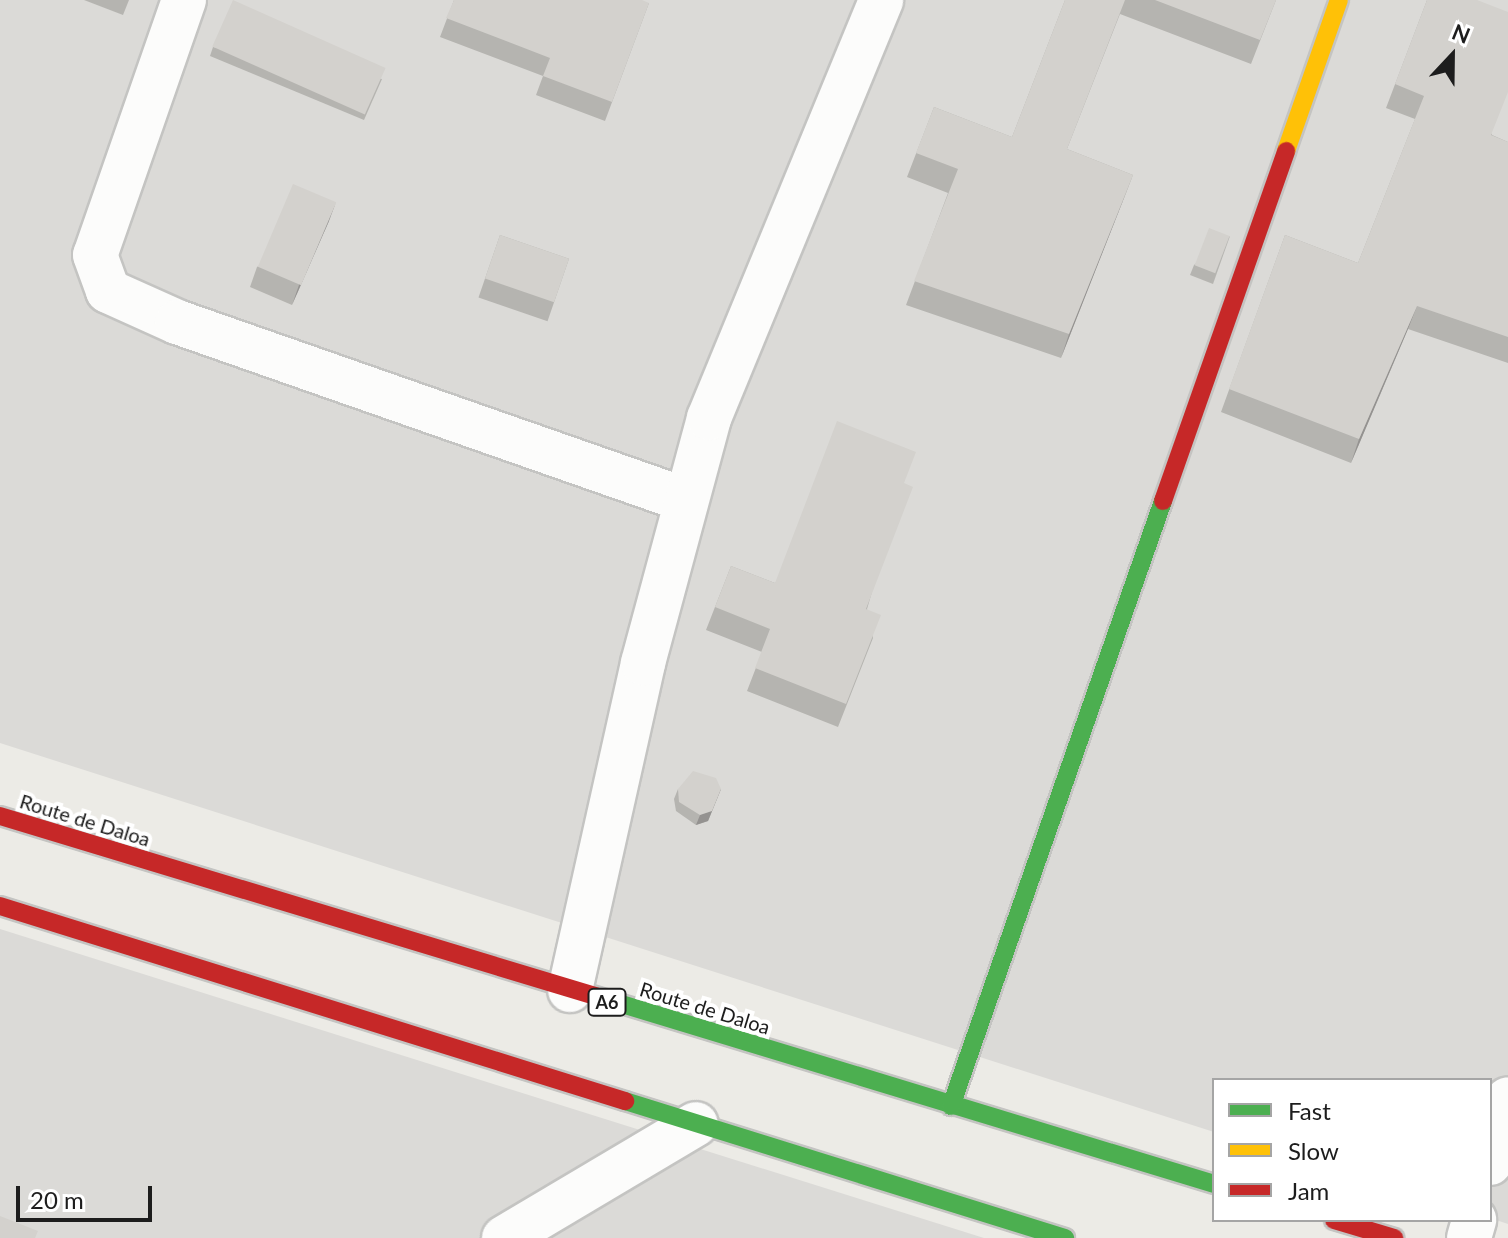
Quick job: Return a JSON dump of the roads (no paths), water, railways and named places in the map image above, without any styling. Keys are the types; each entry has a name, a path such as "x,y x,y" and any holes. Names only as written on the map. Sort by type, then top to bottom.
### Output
{"main road":[{"path":"951,1106 1339,0"},
{"name":"Route de Daloa","path":"0,816 1212,1183"},
{"path":"0,906 1065,1238"},
{"path":"1341,1222 1394,1238"}],"street":[{"path":"184,0 98,242 95,255 108,291 177,322 686,500"},
{"path":"570,990 686,500 709,418 881,0"},
{"path":"1492,1156 1508,1099"},
{"path":"504,1238 696,1124"}]}
